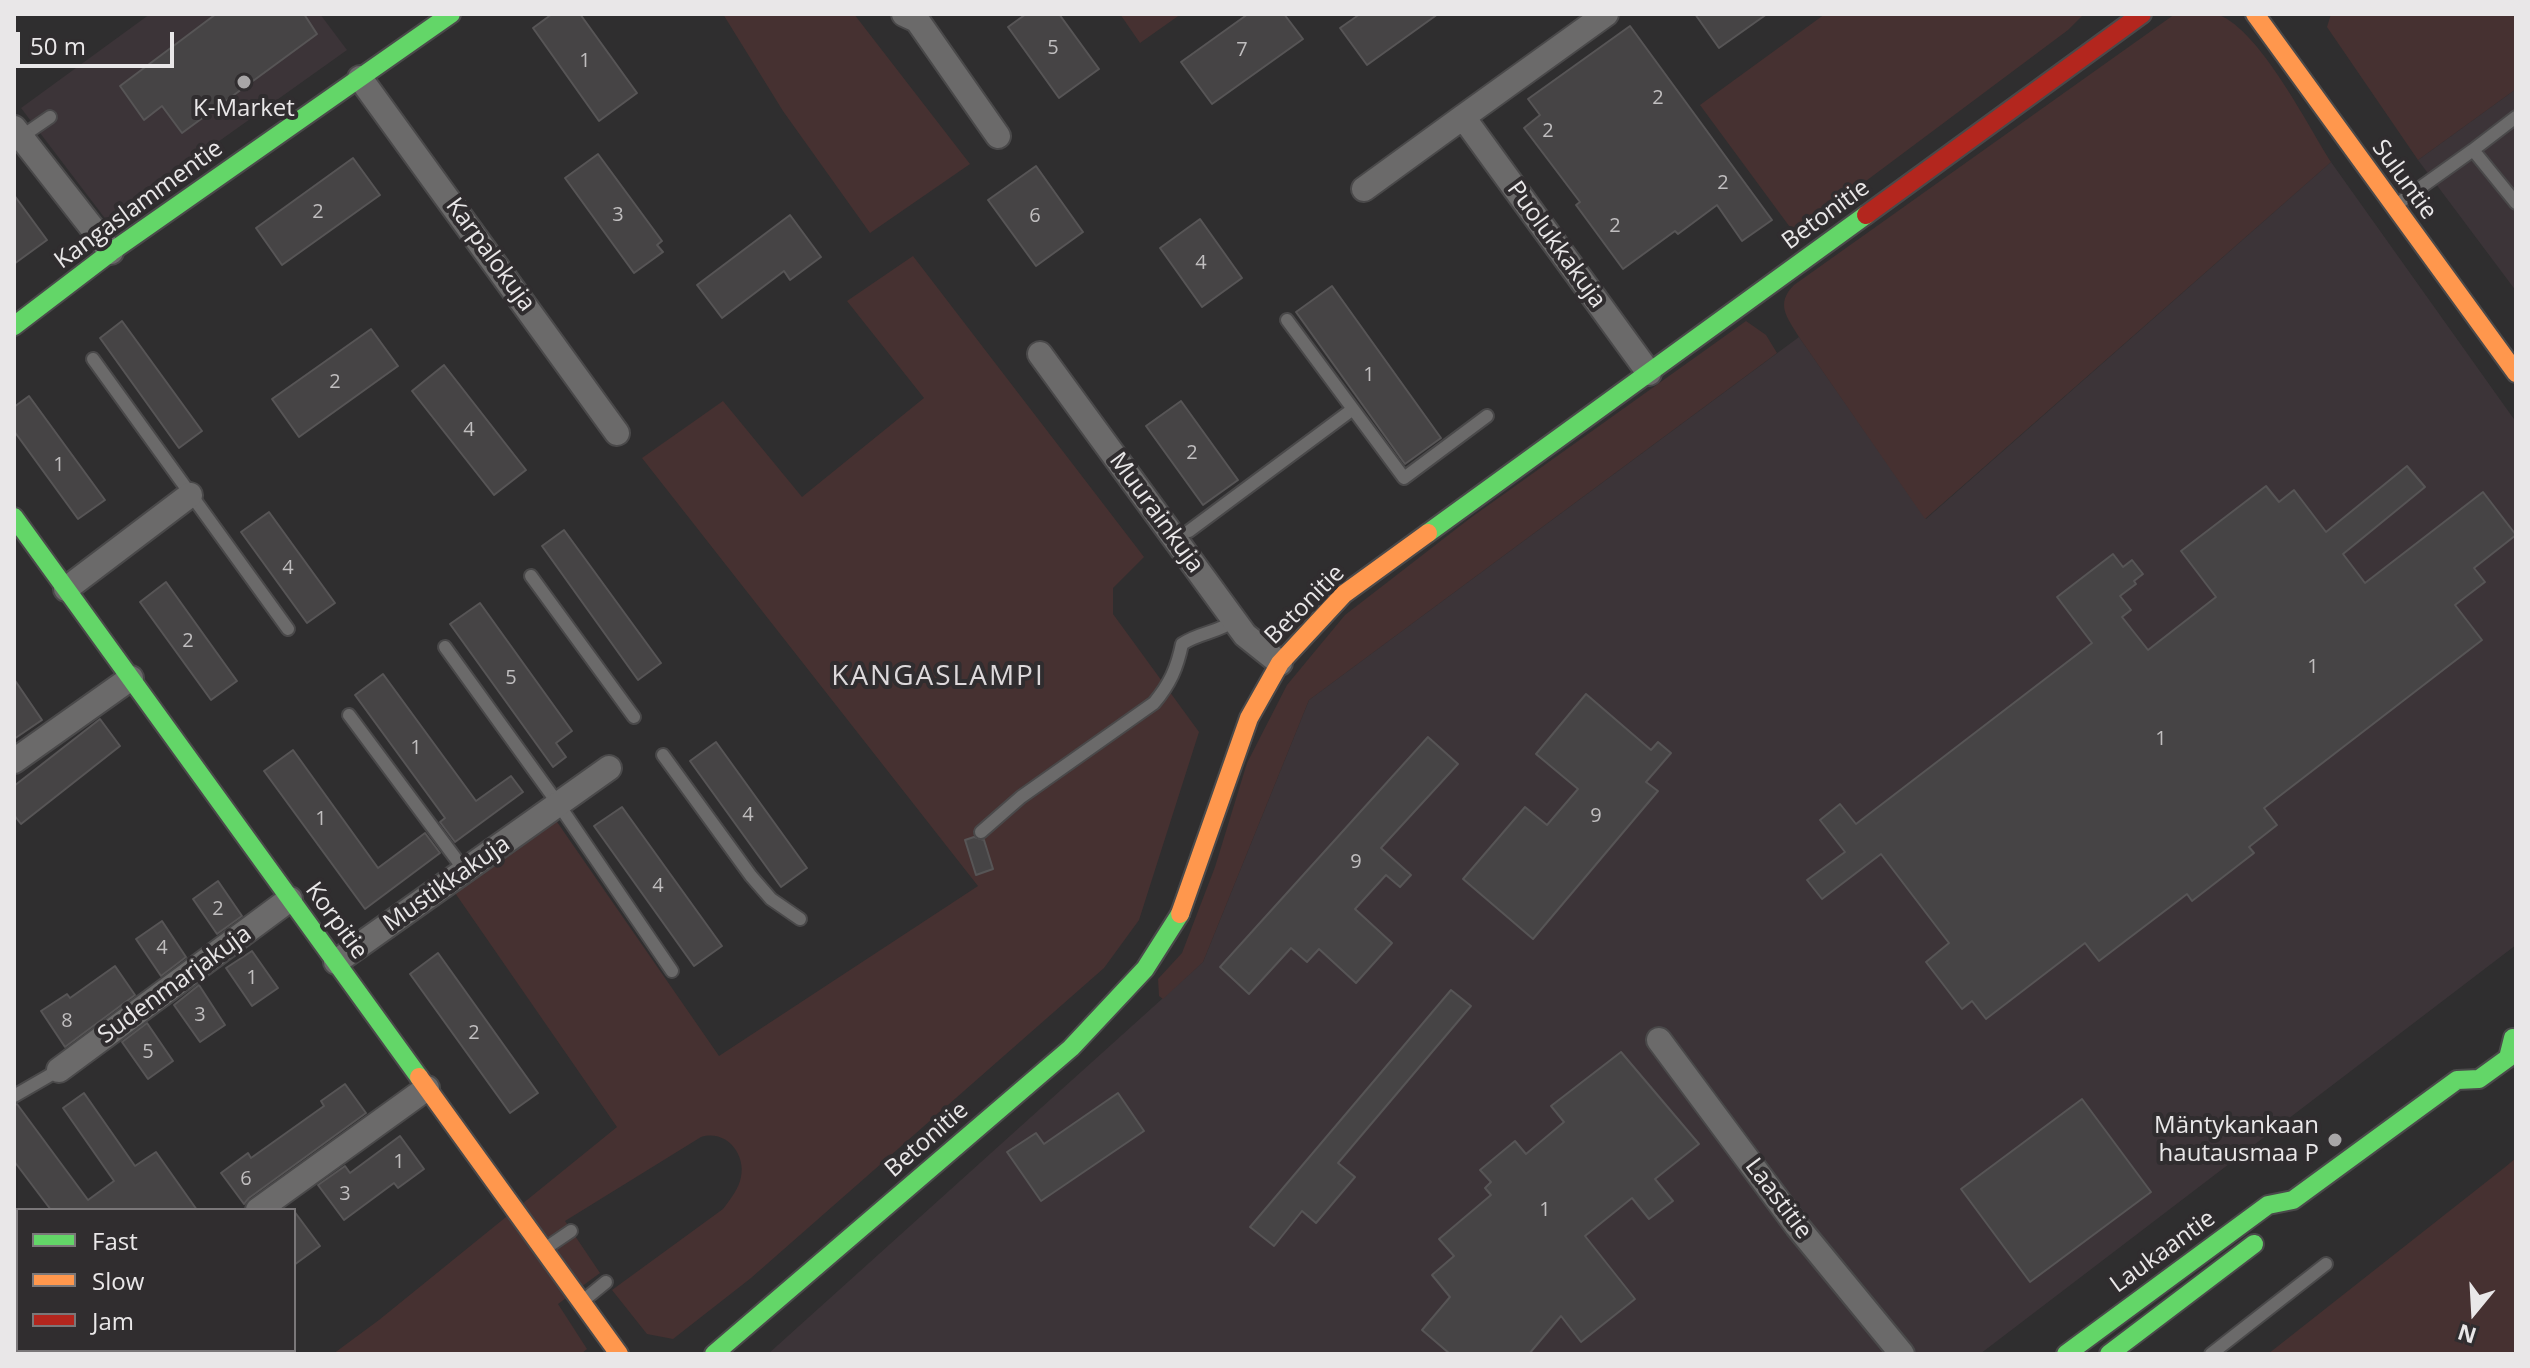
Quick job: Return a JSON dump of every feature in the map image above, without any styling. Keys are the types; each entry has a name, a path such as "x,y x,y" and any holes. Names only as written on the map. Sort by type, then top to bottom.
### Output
{"street":[{"name":"Kangaslammentie","path":"14,326 111,252 451,14"},
{"path":"904,14 917,20 998,136"},
{"path":"1364,189 1606,14"},
{"name":"Betonitie","path":"714,1354 1071,1048 1145,969 1184,907 1249,718 1280,663 1344,594 2142,14"},
{"name":"Suluntie","path":"2255,14 2516,373"},
{"name":"Karpalokuja","path":"360,78 617,433"},
{"name":"Puolukkakuja","path":"1463,117 1649,373"},
{"path":"21,142 111,252"},
{"name":"Muurainkuja","path":"1040,354 1245,635 1280,663"},
{"path":"66,589 190,495"},
{"name":"Korpitie","path":"14,517 619,1354"},
{"path":"14,761 131,678"},
{"name":"Mustikkakuja","path":"336,962 609,768"},
{"name":"Sudenmarjakuja","path":"59,1070 290,899"},
{"name":"Laukaantie","path":"2109,1354 2275,1228 2293,1200 2460,1072 2479,1079 2508,1058 2508,1038"},
{"name":"Laastitie","path":"1659,1040 1797,1226 1902,1354"},
{"path":"261,1208 427,1088"},
{"name":"Laukaantie","path":"2066,1354 2268,1205 2293,1200"}],"lane":[{"path":"21,142 50,117"},
{"path":"2394,207 2516,117"},
{"path":"2473,150 2516,203"},
{"path":"1287,320 1404,478 1487,416"},
{"path":"93,359 288,629"},
{"path":"1189,531 1353,409"},
{"path":"531,576 634,717"},
{"path":"981,832 1021,797 1154,703 1172,678 1182,644 1195,635 1221,631 1235,620"},
{"path":"445,647 559,805 672,971"},
{"path":"349,715 465,871"},
{"path":"663,755 751,876 771,899 800,919"},
{"path":"14,1096 59,1070"},
{"path":"544,1250 571,1231"},
{"path":"2211,1354 2326,1264"},
{"path":"581,1302 606,1282"}],"shaded area":[{"path":"150,14 320,14 347,50 107,221 21,108"},
{"path":"723,14 854,14 970,164 870,233 783,111"},
{"path":"1120,14 1181,14 1140,43"},
{"path":"1825,14 2084,14 2068,30 1795,234 1700,105"},
{"path":"2175,14 2214,14 2235,24 2281,80 2331,162 1925,519 1790,323 1785,311 1785,298 1794,285"},
{"path":"2331,14 2516,14 2516,89 2418,160 2327,27"},
{"path":"2516,89 2516,291 2418,160"},
{"path":"2331,162 2516,422 2516,945 1980,1354 768,1354 1203,962 1309,700 1799,337 1926,519"},
{"path":"913,256 1144,557 1113,588 1113,614 1199,732 1139,920 1104,968 751,1278 673,1339 647,1334 612,1290 723,1209 737,1188 742,1172 734,1147 720,1137 701,1137 565,1221 600,1273 558,1304 587,1349 581,1354 333,1354 617,1127 453,890 555,819 719,1056 978,886 642,458 723,401 802,497 924,398 847,301"},
{"path":"1746,321 1766,335 1777,353 1309,700 1203,962 1163,999 1159,996 1158,979 1182,953 1215,867 1247,763 1287,685 1345,615 1469,519"},
{"path":"2516,1158 2516,1354 2268,1354 2504,1168"}],"building":[{"path":"216,14 304,14 317,34 182,133 162,106 144,120 120,86"},
{"path":"552,14 580,14 637,93 599,121 533,28"},
{"path":"1026,14 1059,14 1099,69 1059,98 1008,27"},
{"path":"1248,14 1284,14 1303,39 1212,104 1181,62"},
{"path":"1360,14 1438,14 1367,65 1340,28"},
{"path":"1695,14 1767,14 1719,48"},
{"path":"1630,26 1772,220 1742,241 1717,205 1623,269 1576,205 1580,202 1524,128 1540,115 1528,99"},
{"path":"598,154 662,241 657,245 663,252 634,273 565,178"},
{"path":"353,158 380,195 282,265 256,228"},
{"path":"1036,166 1083,232 1036,266 988,200"},
{"path":"14,195 47,240 14,264"},
{"path":"790,215 821,257 790,280 784,271 722,318 697,285"},
{"path":"1200,219 1242,278 1202,307 1160,248"},
{"path":"1332,286 1441,438 1405,464 1296,312"},
{"path":"122,321 202,431 179,448 100,338"},
{"path":"371,329 398,366 299,437 272,399"},
{"path":"444,365 526,470 494,495 412,391"},
{"path":"29,396 105,500 78,519 14,431 14,407"},
{"path":"1181,401 1238,480 1203,505 1146,426"},
{"path":"2407,466 2425,487 2343,554 2365,583 2483,492 2516,535 2474,568 2485,582 2455,605 2482,640 2264,808 2277,825 2249,847 2254,853 2192,901 2187,894 2099,961 2085,943 1986,1019 1972,1001 1962,1009 1926,962 1949,943 1881,854 1822,899 1807,880 1845,852 1820,820 1840,804 1856,824 2092,643 2057,597 2113,554 2123,567 2132,560 2143,574 2120,596 2131,610 2122,617 2148,650 2216,597 2181,551 2266,486 2279,502 2294,490 2326,532"},
{"path":"269,512 335,603 307,623 241,532"},
{"path":"564,530 661,663 638,680 542,546"},
{"path":"166,582 237,681 211,700 140,602"},
{"path":"480,603 572,731 556,743 566,757 553,767 450,624"},
{"path":"383,674 476,801 511,776 523,792 455,842 440,822 445,818 355,695"},
{"path":"14,679 42,720 14,739"},
{"path":"1586,694 1651,750 1658,742 1671,753 1646,782 1658,791 1533,939 1463,879 1525,807 1547,825 1578,789 1536,754"},
{"path":"100,719 120,746 21,824 14,815 14,786"},
{"path":"1428,737 1458,764 1381,848 1411,875 1400,887 1386,875 1355,909 1392,943 1356,983 1319,949 1307,962 1291,948 1249,994 1220,967"},
{"path":"716,742 807,868 781,887 690,761"},
{"path":"293,750 378,868 425,833 440,853 365,909 264,771"},
{"path":"622,807 722,946 694,966 594,826"},
{"path":"974,837 984,840 993,869 976,875 965,840"},
{"path":"218,881 242,916 217,934 193,899"},
{"path":"162,921 186,957 161,976 136,939"},
{"path":"252,951 278,988 252,1006 226,968"},
{"path":"438,953 538,1093 510,1113 410,974"},
{"path":"115,966 135,995 65,1047 41,1011 67,994 70,998"},
{"path":"199,985 225,1025 200,1042 174,1005"},
{"path":"1451,990 1471,1006 1338,1163 1355,1177 1316,1223 1302,1211 1274,1246 1250,1227"},
{"path":"147,1023 173,1061 148,1079 122,1042"},
{"path":"1621,1052 1699,1144 1655,1179 1673,1201 1649,1219 1632,1198 1585,1236 1635,1299 1581,1342 1561,1316 1529,1354 1450,1354 1422,1330 1450,1297 1432,1275 1454,1256 1439,1239 1491,1195 1485,1188 1491,1182 1480,1170 1515,1141 1526,1154 1564,1122 1551,1106"},
{"path":"345,1084 366,1113 244,1204 221,1173 248,1153 251,1158 324,1106 321,1101"},
{"path":"84,1093 135,1166 156,1152 196,1208 49,1208 14,1161 14,1105 17,1104 88,1200 114,1181 63,1108"},
{"path":"1118,1093 1144,1131 1041,1201 1007,1152 1036,1133 1044,1144"},
{"path":"2082,1099 2151,1192 2030,1282 1961,1189"},
{"path":"400,1136 424,1169 398,1188 394,1183 344,1220 318,1185 345,1166 350,1173"},
{"path":"296,1214 320,1246 296,1264"}],"traffic: fast":[{"path":"14,326 111,252 451,14"},
{"path":"1428,533 1866,215"},
{"path":"14,517 419,1077"},
{"path":"714,1354 1071,1048 1145,969 1180,914"},
{"path":"2066,1354 2268,1205 2293,1200 2457,1080 2479,1079 2508,1058 2513,1038"},
{"path":"2109,1354 2254,1244"}],"traffic: slow":[{"path":"2255,14 2516,373"},
{"path":"1180,914 1249,718 1280,663 1344,594 1428,533"},
{"path":"419,1077 619,1354"}],"traffic: jam":[{"path":"1866,215 2142,14"}],"place":[{"name":"K-Market","path":"244,82"},
{"name":"Mäntykankaan hautausmaa P","path":"2335,1140"}],"district":[{"name":"KANGASLAMPI","path":"938,677"}]}
